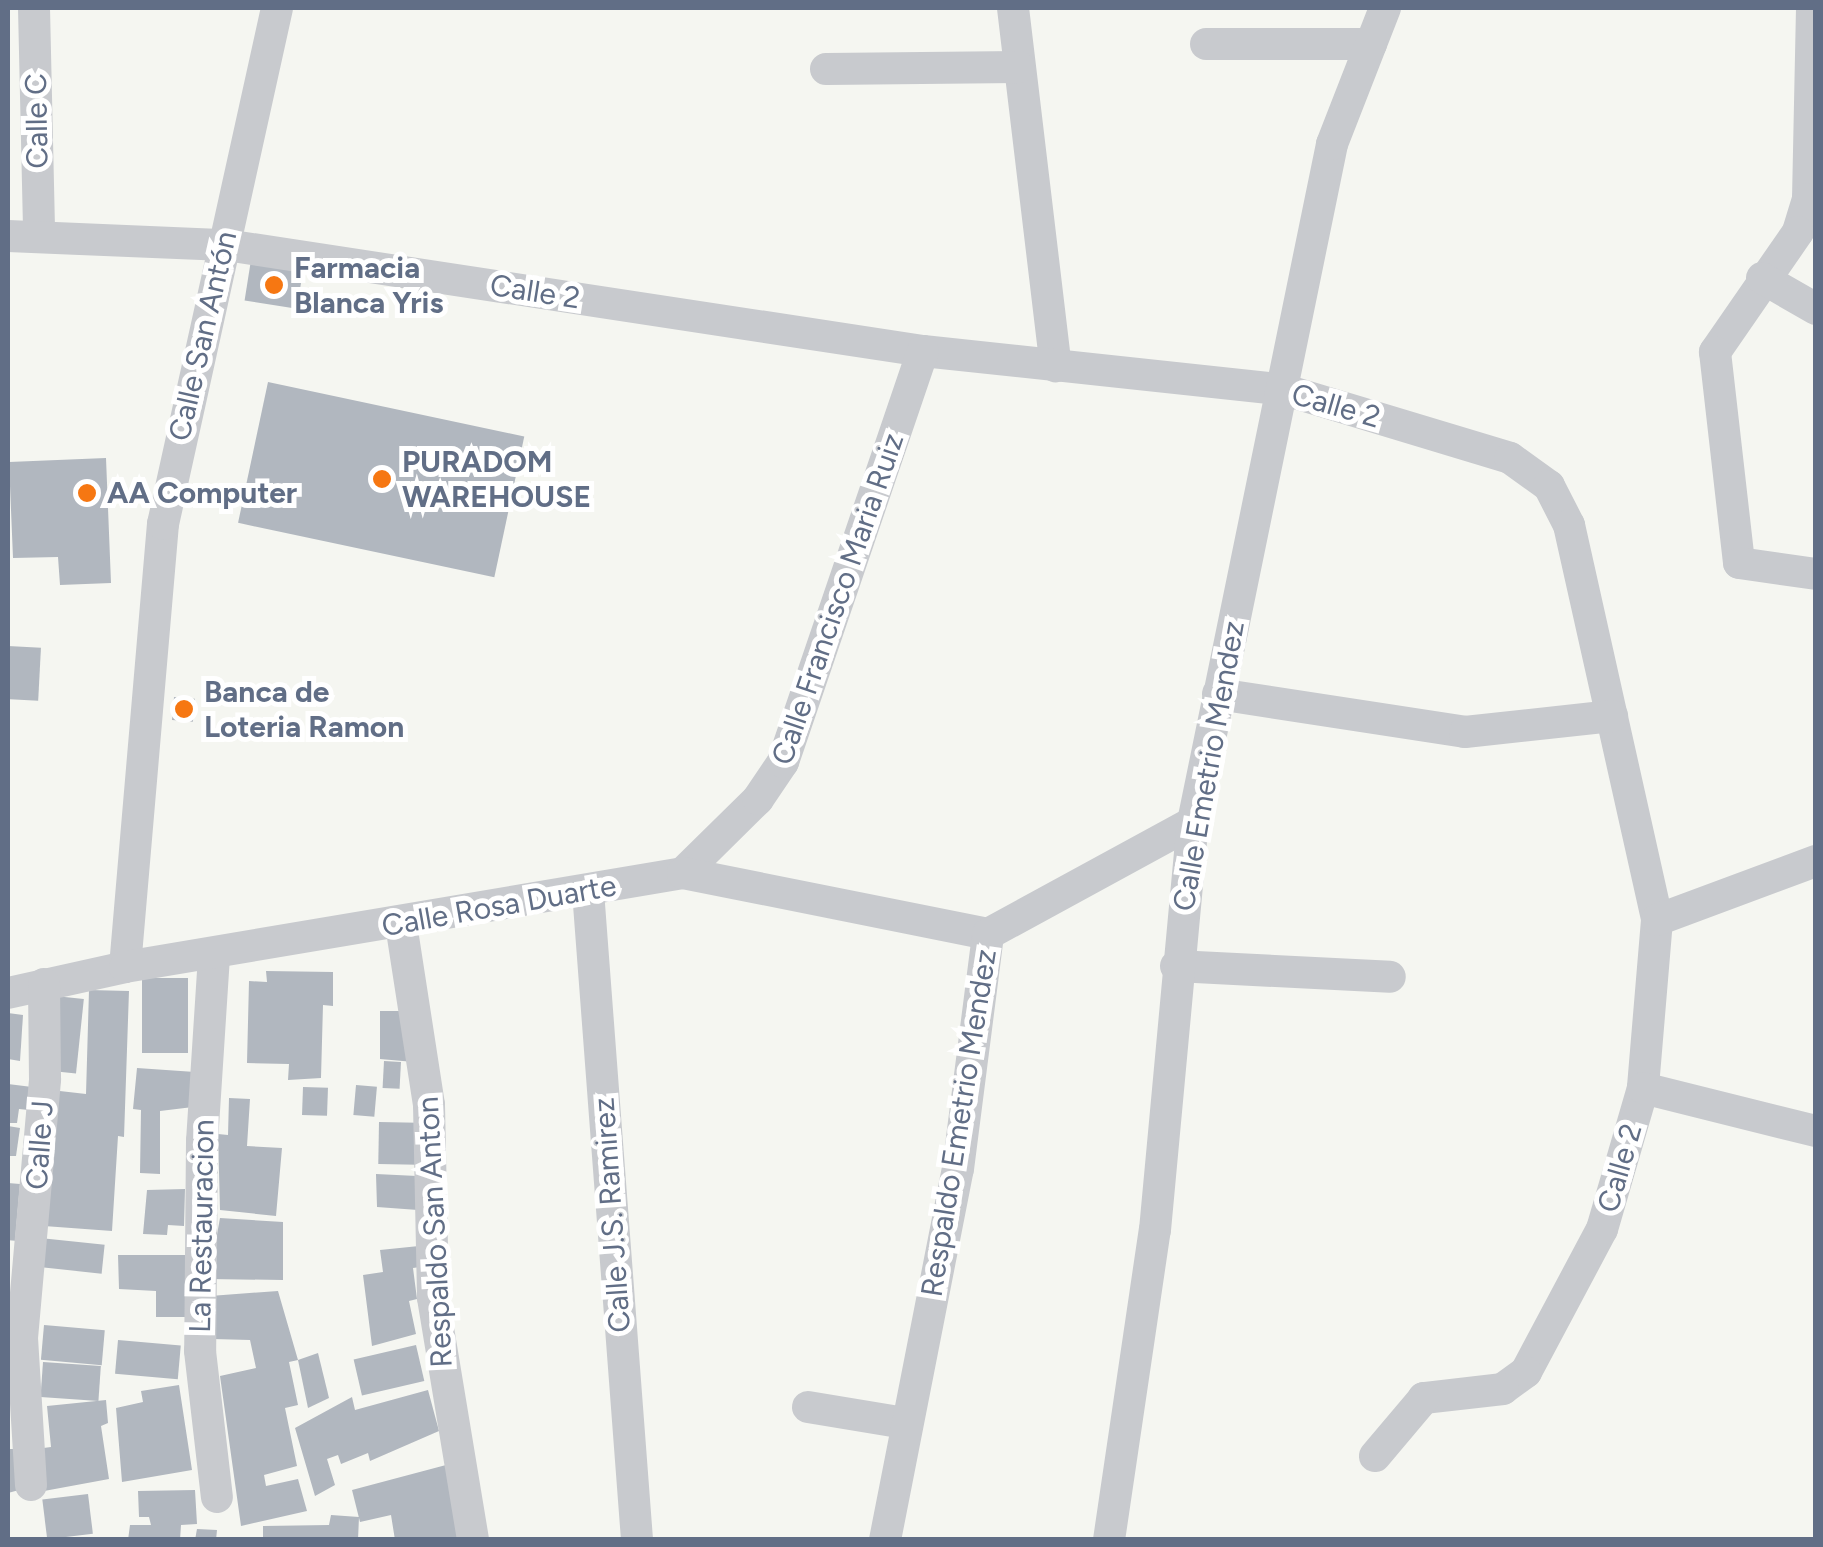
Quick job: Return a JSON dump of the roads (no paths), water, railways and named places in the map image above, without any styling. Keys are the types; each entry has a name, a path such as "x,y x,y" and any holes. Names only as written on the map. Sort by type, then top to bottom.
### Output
{"street":[{"name":"Calle C","path":"24,235 34,8"},
{"name":"Calle San Antón","path":"125,967 163,524 278,8"},
{"path":"1014,8 1056,366"},
{"name":"Calle Emetrio Mendez","path":"1108,1540 1155,1230 1192,822 1285,390 1332,144 1385,8"},
{"path":"1812,8 1808,199 1798,232 1762,278 1715,352 1735,553 1748,568 1816,574"},
{"path":"1206,44 1371,44"},
{"path":"826,69 1019,67"},
{"name":"Calle 2","path":"24,235 226,245 924,350 1285,390 1510,458 1549,486 1569,524 1657,920 1643,1088 1602,1229 1526,1372 1502,1389 1424,1398 1375,1456"},
{"path":"1762,278 1816,310"},
{"name":"Calle Francisco Maria Ruiz","path":"683,873 758,800 783,762 924,350"},
{"path":"1218,694 1465,732 1612,716"},
{"name":"Respaldo Emetrio Mendez","path":"885,1540 958,1169 988,934 1192,822"},
{"path":"1657,920 1816,861"},
{"name":"Calle Rosa Duarte","path":"8,993 125,967 214,956 683,873 988,934"},
{"name":"Calle J.S. Ramirez","path":"588,891 637,1540"},
{"name":"Respaldo San Anton","path":"401,924 429,1105 433,1298 473,1540"},
{"name":"La Restauracion","path":"214,956 202,1141 200,1351 217,1496"},
{"path":"1176,966 1390,977"},
{"name":"Calle J","path":"31,1486 22,1338 45,1079 44,984"},
{"path":"1643,1088 1816,1131"},
{"path":"808,1407 905,1423"}],"place":[{"name":"Farmacia Blanca Yris","path":"274,285"},
{"name":"PURADOM WAREHOUSE","path":"382,479"},
{"name":"AA Computer","path":"87,493"},
{"name":"Banca de Loteria Ramon","path":"184,709"}]}
